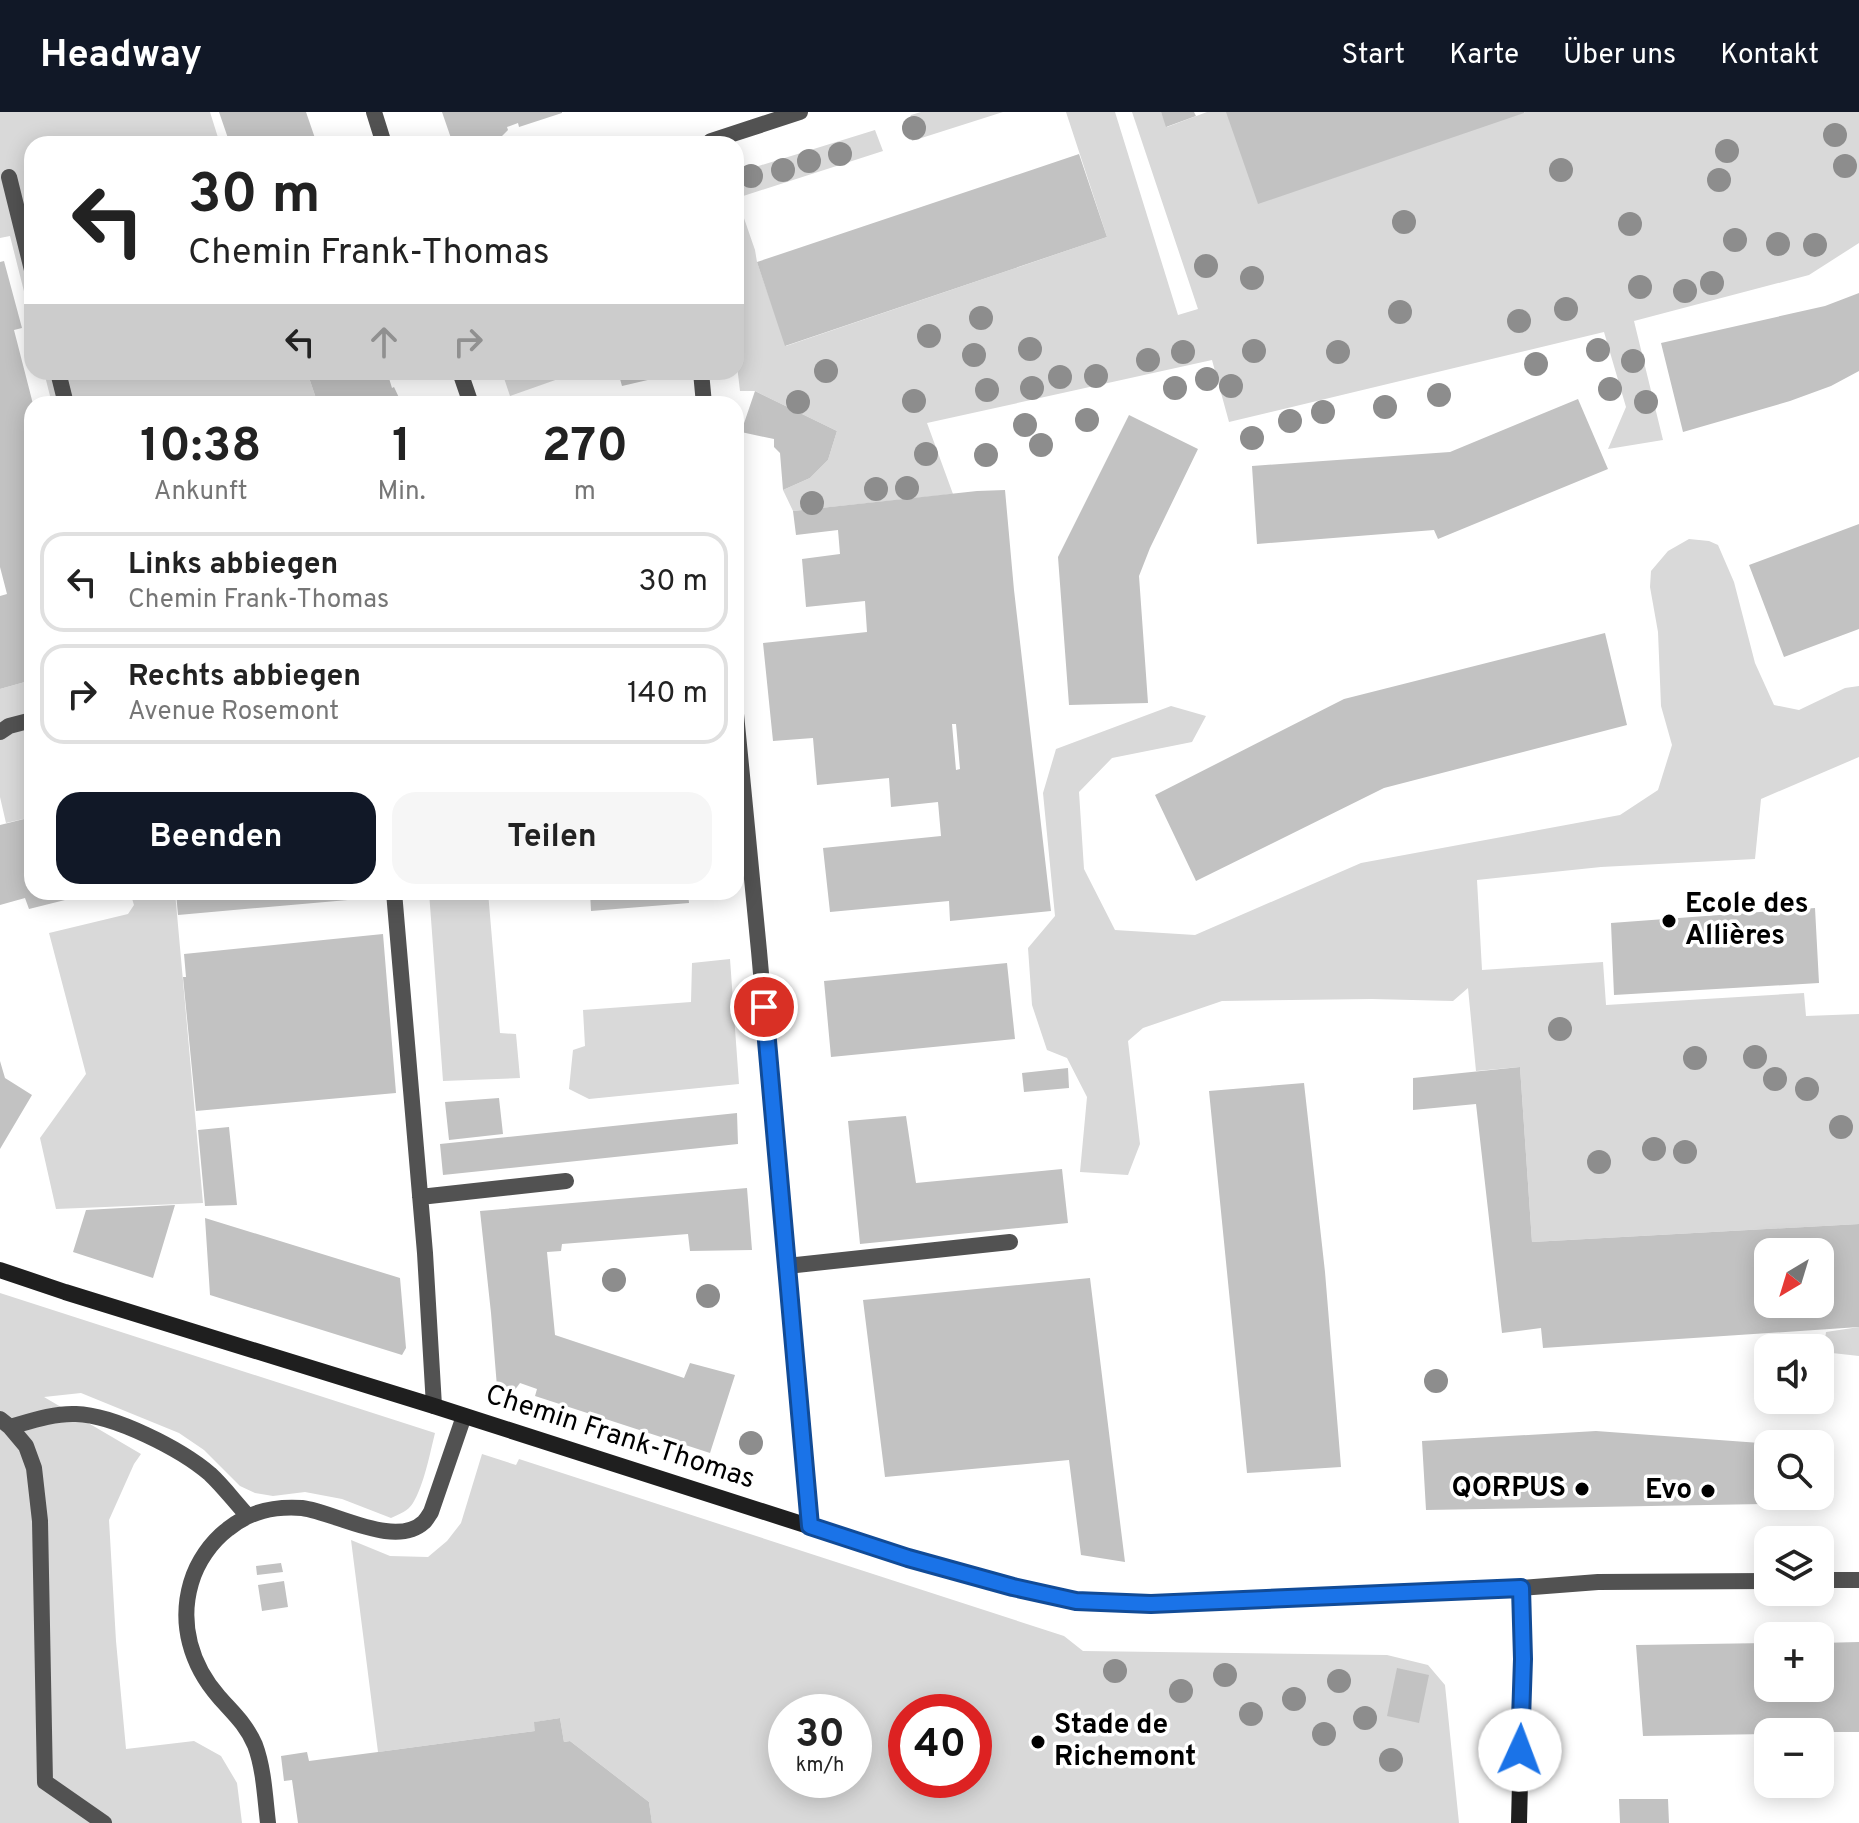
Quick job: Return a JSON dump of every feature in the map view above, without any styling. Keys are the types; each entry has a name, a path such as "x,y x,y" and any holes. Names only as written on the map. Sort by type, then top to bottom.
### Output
{"street":[{"path":"374,112 382,136"},
{"path":"726,136 800,112"},
{"path":"9,177 24,238"},
{"path":"0,732 24,722"},
{"path":"744,796 810,1526"},
{"path":"395,900 434,1406"},
{"path":"420,1197 566,1181"},
{"path":"787,1266 1010,1242"},
{"name":"Chemin Frank-Thomas","path":"0,1270 908,1558 1076,1601 1151,1604 1521,1588"},
{"path":"5,1423 77,1414 119,1422 170,1448 209,1474 247,1515"},
{"path":"268,1823 255,1745 242,1721 203,1677 194,1659 188,1635 187,1605 199,1563 224,1531 257,1510 304,1509 384,1532 413,1528 424,1523 431,1512 464,1416"},
{"path":"5,1423 26,1446 34,1468 40,1521 45,1782 104,1823"},
{"path":"1834,1580 1859,1580"},
{"path":"1519,1823 1523,1659 1521,1588 1598,1582 1754,1581"}],"shaded area":[{"path":"0,112 210,112 218,136 24,136 24,291 10,236 0,238"},
{"path":"921,112 1003,112 912,141 907,124 911,115"},
{"path":"1066,112 1115,112 1178,315 1198,309 1132,112 1161,112 1167,127 1207,112 1226,112 1462,133 1525,112 1859,112 1859,243 1809,275 1634,321 1663,440 1608,449 1626,407 1604,332 1229,422 1212,360 927,423 953,494 793,511 783,490 810,478 828,460 837,431 755,391 740,391 739,380 744,380 744,218 786,346 1107,237"},
{"path":"875,130 883,151 744,196 744,171"},
{"path":"46,380 310,380 315,396 50,396"},
{"path":"505,380 555,380 510,396"},
{"path":"1689,539 1718,545 1734,582 1755,663 1774,705 1799,710 1845,688 1859,686 1859,757 1761,799 1755,859 1601,867 1477,880 1482,970 1603,962 1606,1005 1804,993 1806,1016 1859,1014 1859,1224 1532,1242 1520,1067 1476,1071 1468,988 1453,1001 1222,1001 1143,1028 1128,1041 1140,1144 1128,1175 1080,1172 1087,1097 1067,1058 1047,1050 1032,1005 1028,948 1055,916 1043,793 1056,749 1171,706 1206,716 1192,742 1112,758 1079,792 1084,869 1115,930 1195,935 1361,863 1620,815 1658,790 1672,745 1661,706 1658,632 1650,587 1651,571 1668,551"},
{"path":"24,682 24,819 6,823 0,797 0,689"},
{"path":"132,900 176,900 203,1203 56,1209 40,1138 86,1074 49,933 128,914 134,905"},
{"path":"430,900 489,900 500,1033 516,1034 520,1078 443,1081"},
{"path":"730,959 739,1084 589,1099 569,1089 573,1050 585,1046 583,1010 691,1002 692,963"},
{"path":"0,1293 435,1433 417,1496 409,1508 391,1518 342,1499 305,1492 273,1496 255,1493 240,1486 204,1450 179,1433 81,1393 44,1397 141,1454 109,1520 126,1749 194,1741 221,1756 237,1783 242,1823 0,1823"},
{"path":"1859,1327 1859,1356 1834,1353 1834,1334 1826,1332"},
{"path":"482,1454 516,1465 519,1459 1064,1636 1083,1651 1387,1655 1428,1665 1445,1685 1459,1823 652,1823 649,1802 570,1741 564,1742 560,1718 535,1722 535,1731 378,1752 351,1540 390,1556 428,1557 447,1541 461,1523"}],"building":[{"path":"219,112 306,112 314,136 227,136"},
{"path":"442,112 562,112 519,127 518,123 507,127 502,136 450,136"},
{"path":"1161,112 1194,112 1196,116 1166,127"},
{"path":"1226,112 1524,112 1524,113 1258,204"},
{"path":"1079,154 1107,237 785,346 757,262"},
{"path":"4,261 22,328 14,330 24,380 27,380 31,396 24,396 24,682 0,689 0,596 7,594 0,567 0,262"},
{"path":"1859,293 1859,371 1831,386 1790,401 1683,432 1661,343 1825,306"},
{"path":"310,380 390,380 398,396 315,396"},
{"path":"620,380 648,380 622,386"},
{"path":"755,391 837,431 828,460 810,478 783,490 780,453 774,447 774,439 744,433 744,423"},
{"path":"1578,399 1608,469 1438,539 1434,530 1257,544 1252,466 1450,452"},
{"path":"1129,415 1198,449 1139,576 1148,703 1069,705 1058,557"},
{"path":"1005,490 1051,911 950,921 949,901 830,912 823,848 941,836 938,802 891,807 889,778 817,785 813,738 773,741 763,643 867,632 865,601 806,607 802,559 840,554 838,530 796,535 793,511","holes":["952,724 956,724 960,769 956,770"]},
{"path":"1859,524 1859,629 1784,657 1749,565"},
{"path":"1605,633 1627,725 1384,788 1196,881 1155,795 1344,699"},
{"path":"24,819 24,898 0,905 0,825"},
{"path":"26,900 65,900 29,909"},
{"path":"177,900 348,900 178,915"},
{"path":"590,900 689,900 689,903 591,911"},
{"path":"1815,908 1819,983 1614,995 1611,923"},
{"path":"383,934 396,1093 196,1111 183,977 186,977 184,954"},
{"path":"1007,963 1015,1039 831,1057 824,981"},
{"path":"0,1061 5,1078 32,1095 0,1149"},
{"path":"1520,1067 1532,1242 1859,1224 1859,1327 1543,1348 1541,1328 1502,1333 1476,1104 1413,1110 1413,1078"},
{"path":"1068,1068 1069,1088 1024,1092 1022,1073"},
{"path":"1304,1083 1325,1272 1341,1467 1247,1473 1209,1091"},
{"path":"499,1098 503,1134 449,1140 445,1102"},
{"path":"737,1113 738,1144 443,1175 440,1144"},
{"path":"906,1116 916,1183 1062,1169 1068,1223 860,1244 848,1121"},
{"path":"229,1127 237,1205 205,1206 198,1130"},
{"path":"747,1188 752,1250 690,1251 688,1234 562,1244 561,1251 547,1252 555,1335 684,1378 690,1363 735,1375 710,1453 535,1396 537,1389 520,1383 514,1391 497,1387 480,1211"},
{"path":"175,1205 153,1278 73,1252 86,1210"},
{"path":"205,1218 400,1278 406,1348 402,1355 210,1295"},
{"path":"1090,1278 1125,1562 1081,1555 1069,1460 885,1477 863,1300"},
{"path":"1596,1431 1754,1443 1754,1504 1426,1510 1422,1441"},
{"path":"281,1563 283,1572 257,1575 256,1566"},
{"path":"284,1581 288,1607 262,1611 258,1585"},
{"path":"1859,1642 1859,1732 1834,1732 1834,1718 1754,1718 1754,1734 1643,1736 1636,1645 1754,1643 1754,1702 1834,1702 1834,1643"},
{"path":"1397,1668 1429,1675 1419,1723 1387,1716"},
{"path":"560,1718 564,1742 570,1741 649,1802 652,1823 298,1823 292,1780 284,1781 281,1756 307,1752 309,1761 535,1731 534,1722"},
{"path":"1619,1799 1668,1799 1669,1823 1620,1823"}],"place":[{"name":"Ecole des Allières","path":"1669,921"},
{"name":"QORPUS","path":"1582,1489"},
{"name":"Evo","path":"1708,1491"},
{"name":"Stade de Richemont","path":"1038,1742"}],"route":[{"path":"764,1007 810,1526 908,1558 1076,1601 1151,1604 1521,1588 1523,1659 1520,1750"}]}
